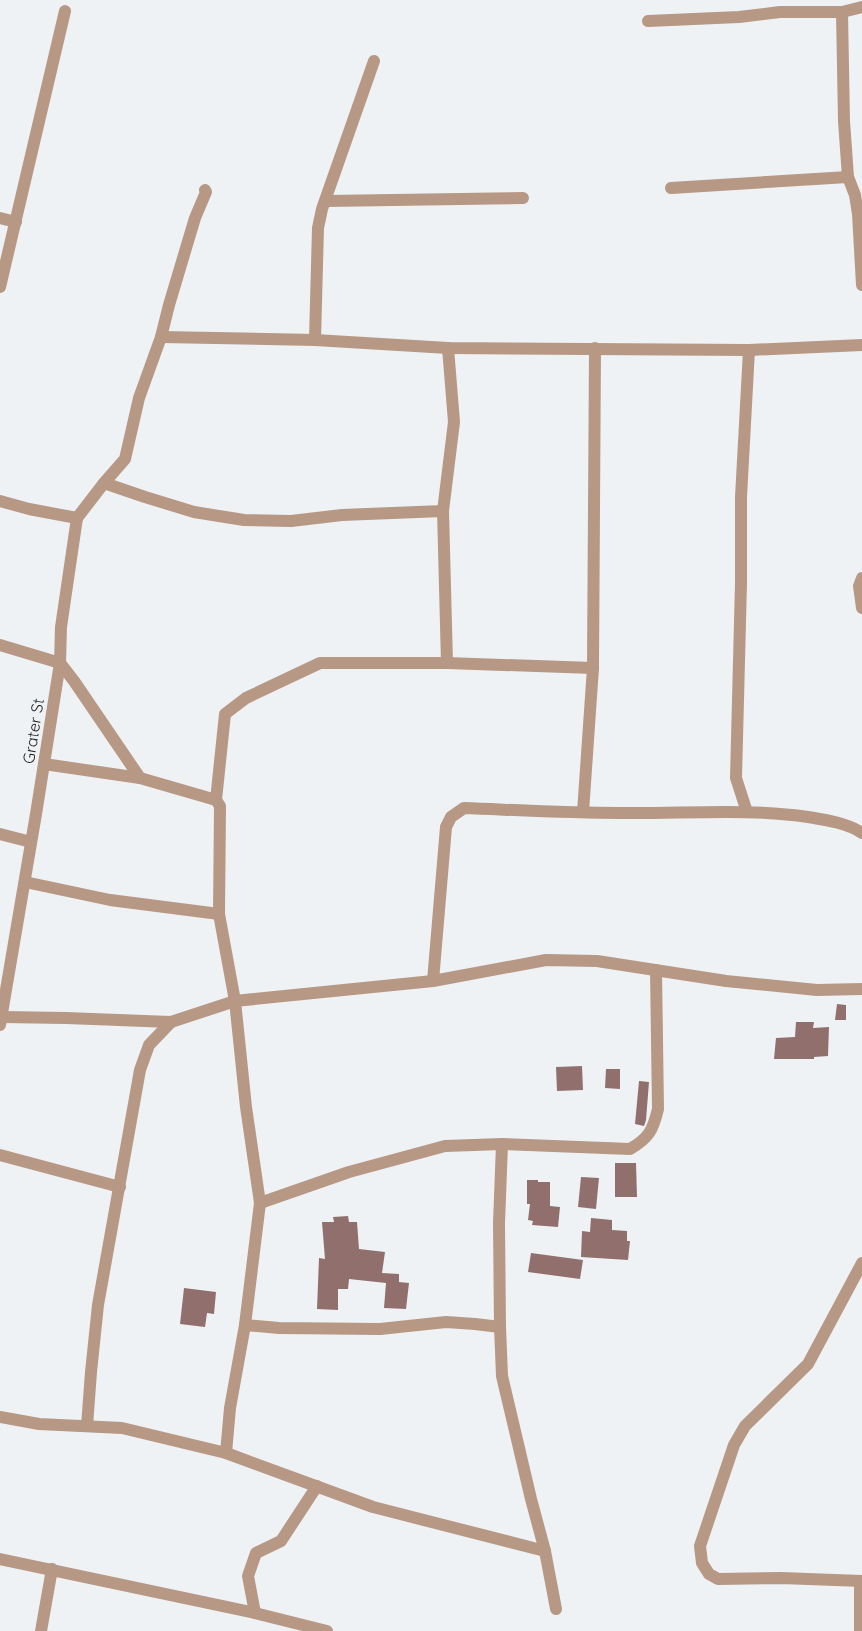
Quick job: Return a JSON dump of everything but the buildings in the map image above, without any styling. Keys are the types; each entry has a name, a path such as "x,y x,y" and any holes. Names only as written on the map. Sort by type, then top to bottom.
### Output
{"street":[{"path":"648,21 739,17 780,12 842,12 862,6"},
{"path":"0,287 65,11"},
{"path":"842,12 844,121 848,177 855,196 858,214 862,285"},
{"path":"315,340 318,228 322,209 374,61"},
{"path":"671,188 848,177"},
{"path":"0,500 29,509 77,518 125,459 139,398 162,337 169,305 195,218 206,192 205,190"},
{"path":"326,200 524,198"},
{"path":"0,218 16,222"},
{"path":"162,337 315,340 448,348 749,350 862,345"},
{"path":"447,663 443,512 454,422 448,348"},
{"path":"583,812 592,668 595,348"},
{"path":"747,812 738,785 736,769 741,583 741,497 749,350"},
{"path":"104,483 194,512 244,520 291,521 342,515 443,512"},
{"name":"Grater St","path":"1,1021 5,969 25,882 60,663 61,627 77,518"},
{"path":"862,578 859,586 862,608"},
{"path":"0,645 60,663 80,689 140,778"},
{"path":"226,1453 230,1408 245,1324 260,1203 246,1107 235,1001 219,914 220,806 216,800 225,714 246,698 320,663 447,663 592,668"},
{"path":"44,764 140,778 216,800"},
{"path":"433,981 446,827 451,817 464,808 621,813 712,811 786,814 827,820 862,834"},
{"path":"0,834 31,842"},
{"path":"25,882 110,900 219,914"},
{"path":"1,1021 66,1018 172,1022 235,1001 433,981 546,960 597,961 726,981 817,990 862,989"},
{"path":"260,1203 349,1172 445,1146 502,1144 630,1149 642,1142 654,1128 658,1109 656,970"},
{"path":"87,1426 90,1372 98,1305 140,1070 150,1045 172,1022"},
{"path":"502,1144 499,1223 502,1376 545,1551 556,1609"},
{"path":"0,1155 120,1187"},
{"path":"860,1631 861,1581 780,1578 718,1579 709,1574 702,1563 700,1546 734,1445 745,1426 808,1364 862,1263"},
{"path":"245,1324 279,1328 380,1329 446,1322 500,1328"},
{"path":"0,1417 38,1424 122,1428 226,1453 374,1507 545,1551"},
{"path":"255,1613 248,1576 256,1554 281,1541 317,1486"},
{"path":"0,1559 255,1613 327,1631"},
{"path":"41,1631 52,1569"}]}
